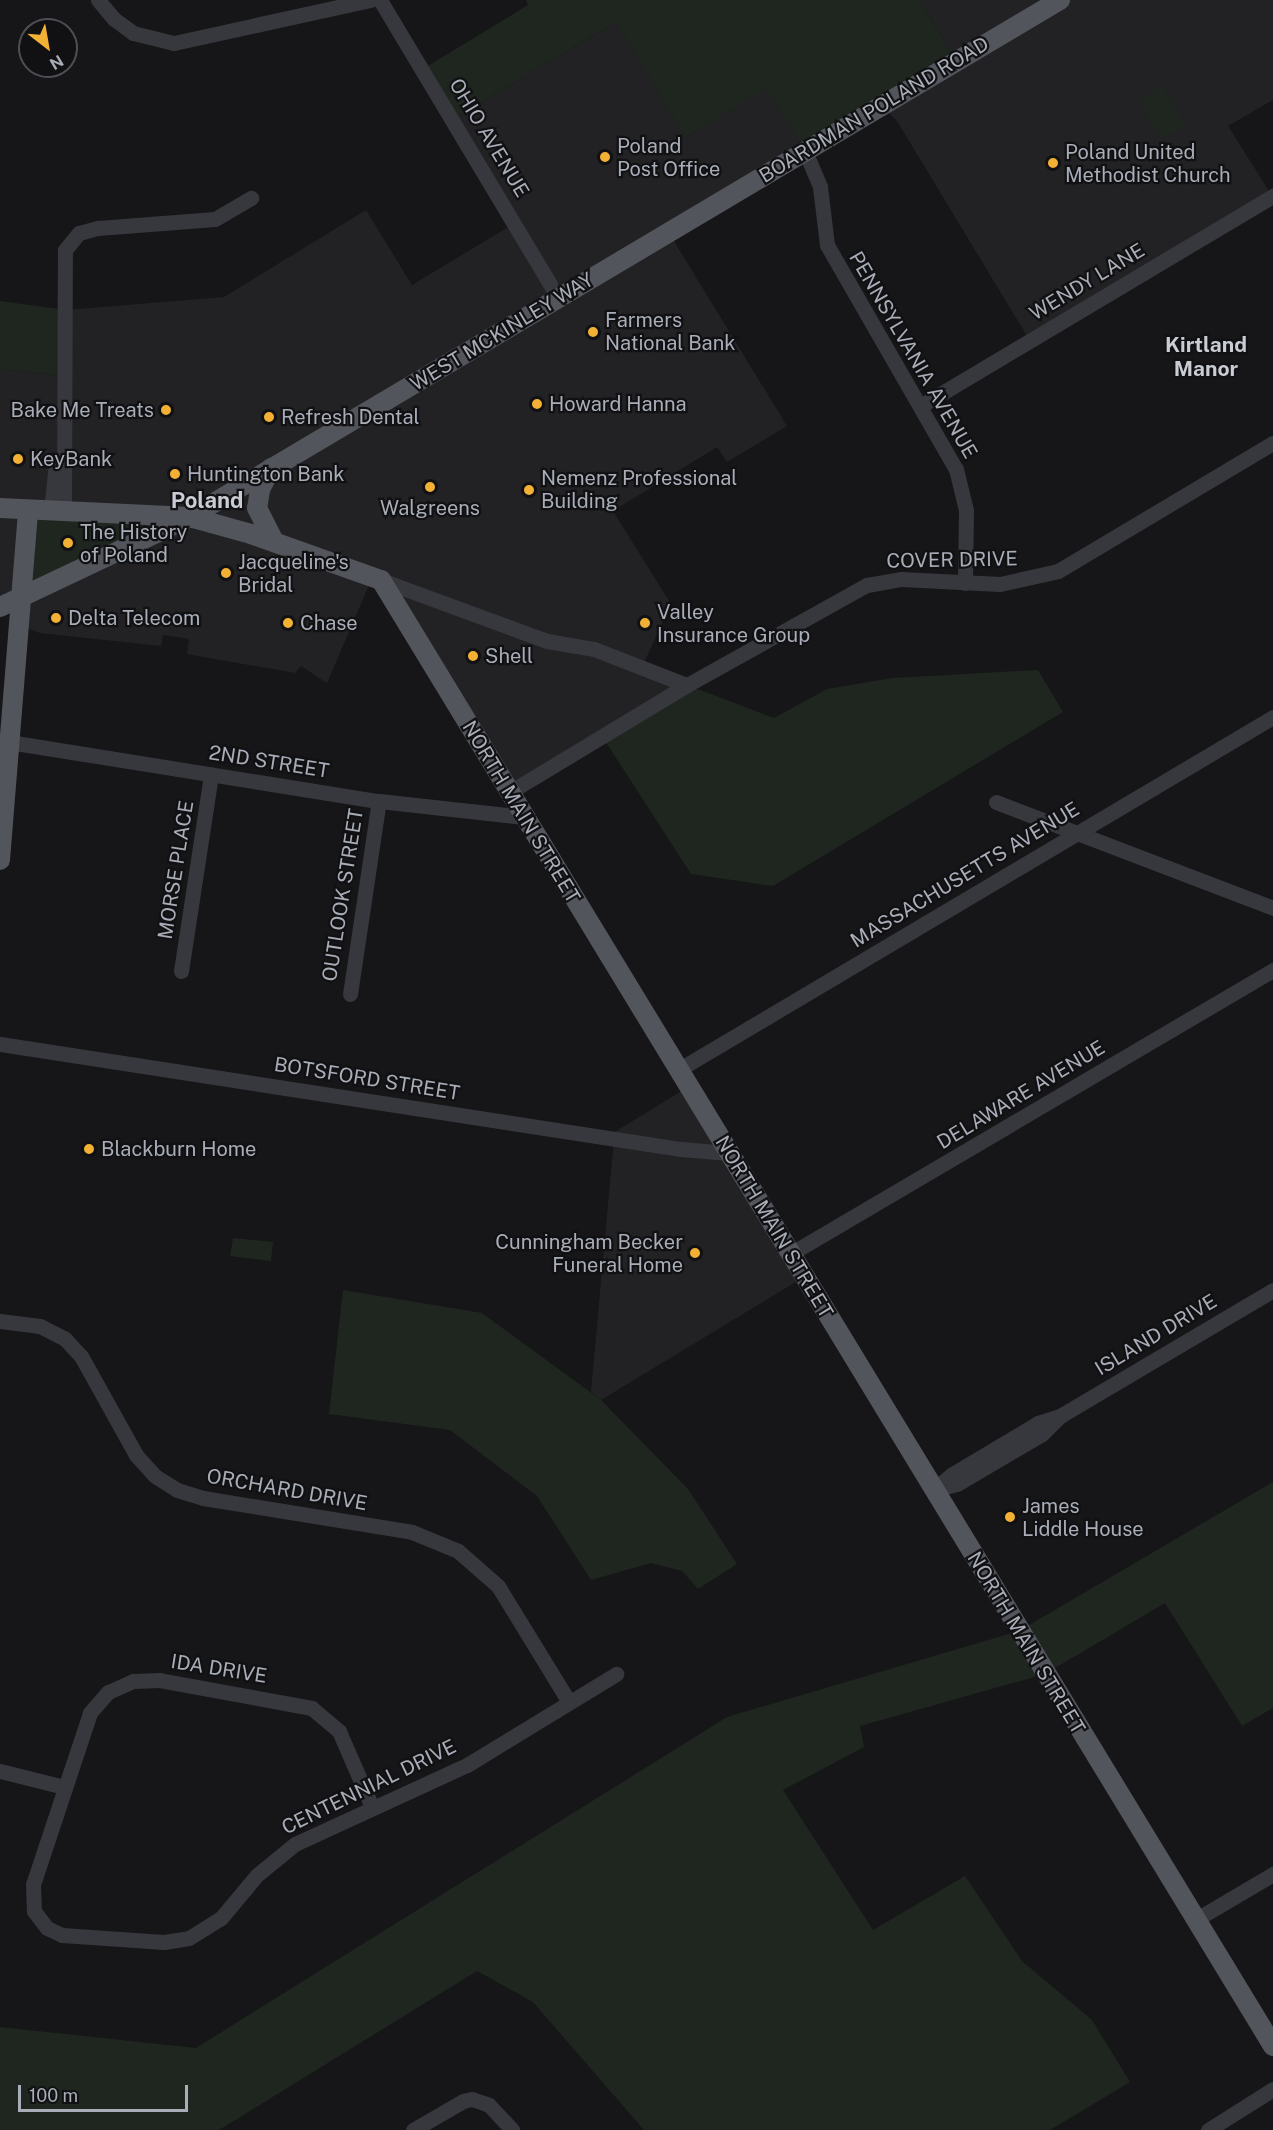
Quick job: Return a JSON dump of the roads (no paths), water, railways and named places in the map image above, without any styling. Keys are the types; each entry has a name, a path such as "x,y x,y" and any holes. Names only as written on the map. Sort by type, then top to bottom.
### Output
{"main road":[{"name":"BOARDMAN POLAND ROAD","path":"689,221 1052,2"},
{"name":"WEST MCKINLEY WAY","path":"0,607 190,517 689,221"},
{"path":"271,468 260,489 257,508 274,541"},
{"path":"0,508 190,517 274,541 381,579"},
{"path":"0,860 28,510"},
{"name":"NORTH MAIN STREET","path":"381,579 508,793 1273,2046"}],"street":[{"path":"98,0 114,19 134,33 174,43 370,0"},
{"name":"OHIO AVENUE","path":"380,0 559,299"},
{"name":"PENNSYLVANIA AVENUE","path":"805,151 820,187 827,245 948,449 962,488 968,534 965,583"},
{"name":"WENDY LANE","path":"922,405 1273,196"},
{"path":"58,511 66,474 62,467 65,250 79,233 98,228 215,219 251,198"},
{"name":"COVER DRIVE","path":"508,793 687,685 867,585 901,579 965,583 1016,582 1058,571 1273,443"},
{"path":"381,579 548,641 594,649 687,685"},
{"name":"MASSACHUSETTS AVENUE","path":"678,1070 1273,717"},
{"name":"2ND STREET","path":"9,742 379,801 523,817"},
{"name":"MORSE PLACE","path":"181,971 211,774"},
{"name":"OUTLOOK STREET","path":"350,994 379,801"},
{"path":"996,802 1273,908"},
{"name":"DELAWARE AVENUE","path":"790,1254 1273,970"},
{"name":"BOTSFORD STREET","path":"0,1044 675,1149 728,1153"},
{"name":"ISLAND DRIVE","path":"934,1490 957,1484 1042,1434 1060,1416 1273,1290"},
{"name":"ORCHARD DRIVE","path":"0,1321 40,1326 66,1339 81,1356 136,1455 155,1476 177,1490 203,1498 412,1532 458,1551 498,1586 569,1702"},
{"name":"CENTENNIAL DRIVE","path":"64,1787 33,1884 31,1902 47,1928 71,1937 164,1942 189,1938 221,1918 256,1875 284,1851 372,1807 467,1765 615,1674"},
{"name":"IDA DRIVE","path":"64,1787 95,1704 120,1685 151,1679 297,1703 322,1714 343,1739 372,1807"},
{"path":"0,1772 64,1787"},
{"path":"1195,1920 1273,1874"},
{"path":"1208,2130 1273,2090"},
{"path":"413,2130 472,2099 489,2105 512,2130"}],"place":[{"name":"Poland Post Office","path":"605,157"},
{"name":"Poland United Methodist Church","path":"1053,163"},
{"name":"Farmers National Bank","path":"593,332"},
{"name":"Howard Hanna","path":"537,404"},
{"name":"Bake Me Treats","path":"166,410"},
{"name":"Refresh Dental","path":"269,417"},
{"name":"KeyBank","path":"18,459"},
{"name":"Huntington Bank","path":"175,474"},
{"name":"Walgreens","path":"430,487"},
{"name":"Nemenz Professional Building","path":"529,490"},
{"name":"The History of Poland","path":"68,543"},
{"name":"Jacqueline's Bridal","path":"226,573"},
{"name":"Delta Telecom","path":"56,618"},
{"name":"Chase","path":"288,623"},
{"name":"Valley Insurance Group","path":"645,623"},
{"name":"Shell","path":"473,656"},
{"name":"Blackburn Home","path":"89,1149"},
{"name":"Cunningham Becker Funeral Home","path":"695,1253"},
{"name":"James Liddle House","path":"1010,1517"}],"district":[{"name":"Kirtland Manor","path":"1206,357"},
{"name":"Poland","path":"207,501"}]}
